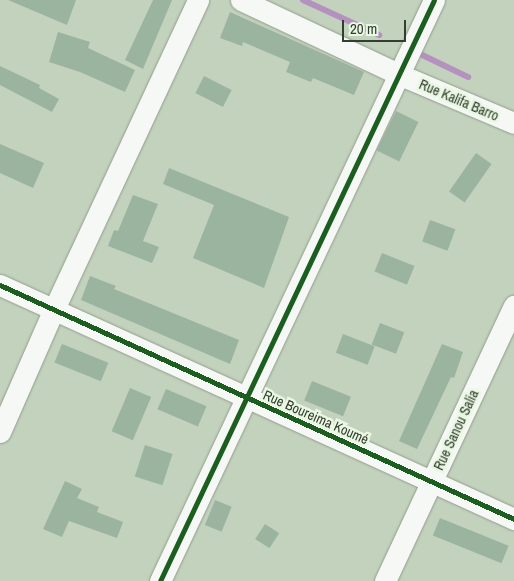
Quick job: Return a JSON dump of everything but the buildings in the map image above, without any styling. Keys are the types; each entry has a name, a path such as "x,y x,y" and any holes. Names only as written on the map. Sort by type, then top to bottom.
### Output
{"street":[{"path":"0,432 54,309 198,0"},
{"name":"Rue Kalifa Barro","path":"241,0 398,74 514,123"},
{"path":"160,581 244,397 434,0"},
{"name":"Rue Boureima Koumé","path":"0,285 514,519"},
{"name":"Rue Sanou Salia","path":"385,581 514,306"}],"waterway":[{"path":"303,0 379,35"},
{"path":"416,52 468,77"}],"cycle path":[{"path":"160,581 434,0"},
{"path":"0,285 514,519"}]}
